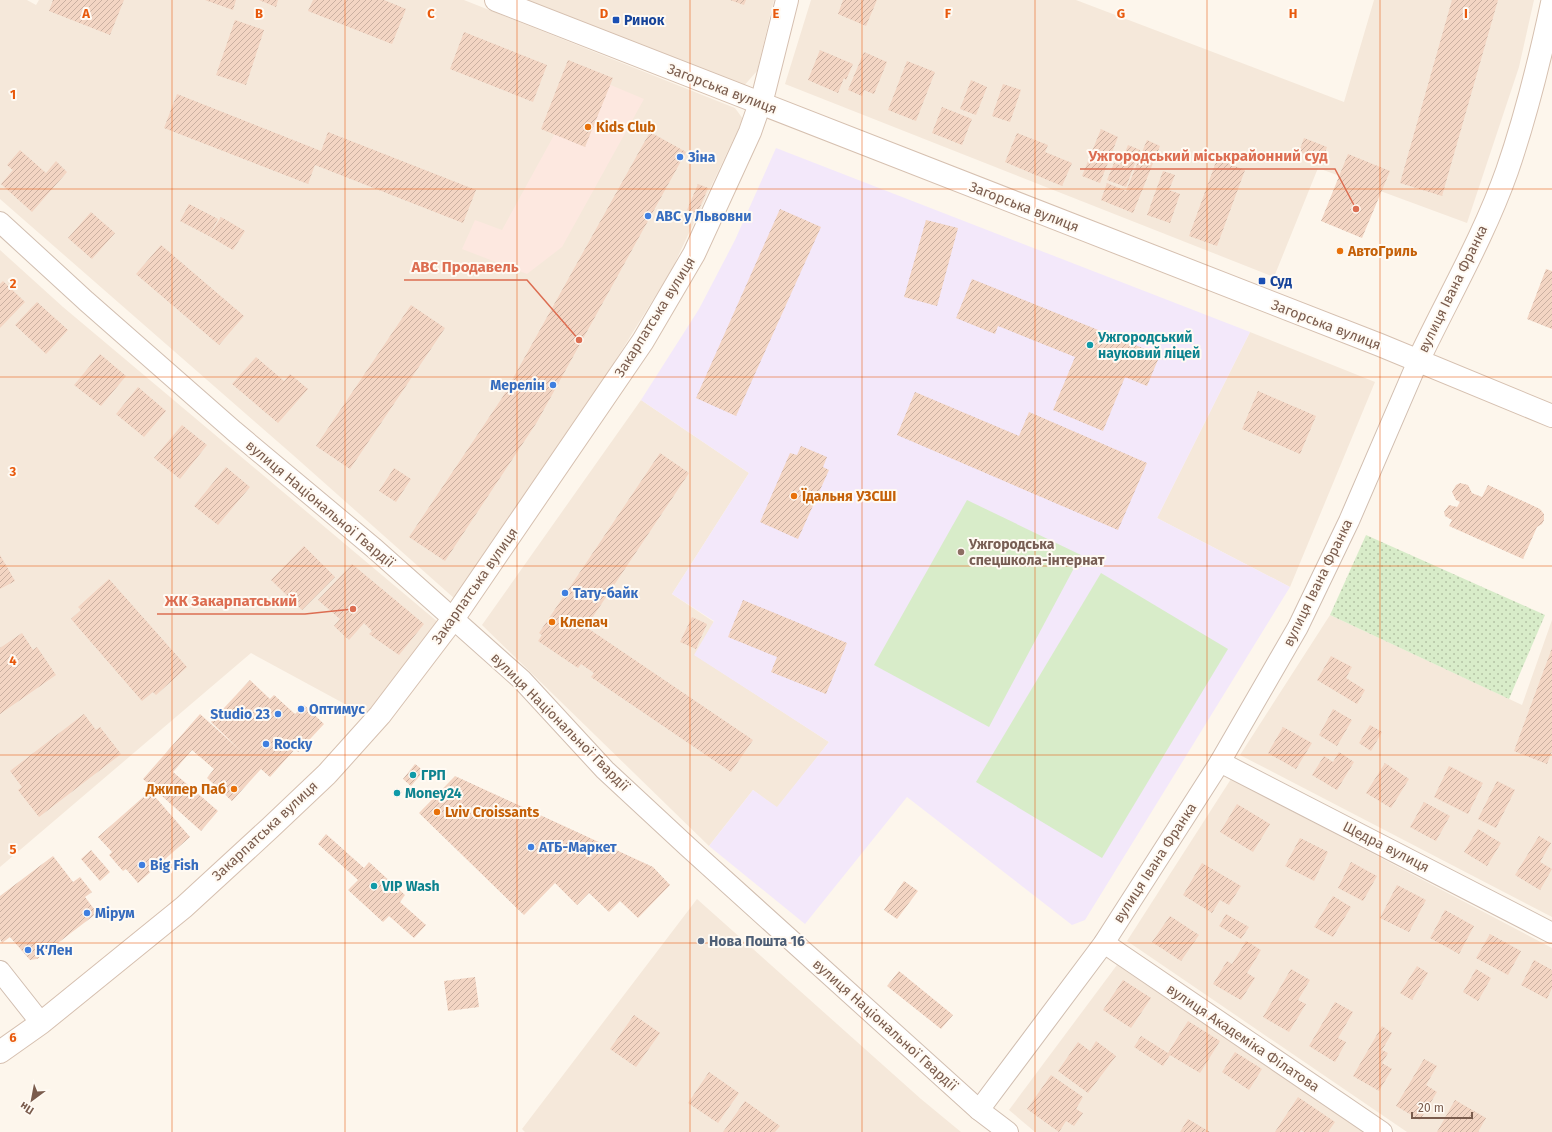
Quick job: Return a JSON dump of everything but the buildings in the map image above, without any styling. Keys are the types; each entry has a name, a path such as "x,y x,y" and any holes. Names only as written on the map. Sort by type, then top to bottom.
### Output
{"street":[{"name":"Загорська вулиця","path":"496,0 1418,361 1552,416"},
{"name":"Закарпатська вулиця","path":"0,1052 41,1023 184,907 327,774 380,715 453,619 643,341 669,297 708,224 746,142 759,104 787,0"},
{"name":"вулиця Івана Франка","path":"979,1110 1104,943 1220,762 1298,627 1349,521 1418,361 1481,233 1507,171 1524,115 1552,3"},
{"name":"вулиця Національної Гвардії","path":"0,222 222,421 375,549 522,680 605,770 682,842 979,1110 1008,1132"},
{"name":"Щедра вулиця","path":"1220,762 1552,933"},
{"name":"вулиця Академіка Філатова","path":"1104,943 1382,1132"},
{"path":"0,971 41,1023"}],"shaded area":[{"path":"0,0 27,0 36,5 39,0 464,0 735,108 743,119 672,269 604,379 455,599 0,199"},
{"path":"514,0 774,0 757,71 742,88"},
{"path":"811,0 1076,0 1344,102 1374,0 1534,0 1519,67 1467,223 1318,168 1274,277 785,84"},
{"path":"587,75 644,99 562,247 527,274 462,249 475,220 502,230"},
{"name":"Ужгородська спецшкола-інтернат","path":"776,148 1250,332 1157,518 1290,587 1085,920 1072,925 907,797 805,924 709,846 753,790 777,807 829,742 694,655 714,621 672,594 749,473 641,400 699,309 735,240"},
{"path":"0,250 63,307 439,623 367,716 251,653 0,867"},
{"path":"1250,332 1375,382 1290,587 1157,518"},
{"path":"641,400 749,473 672,594 714,622 695,655 829,742 777,808 753,790 709,846 482,625"},
{"path":"1330,615 1522,705 1552,620 1552,917 1240,755"},
{"path":"1231,779 1552,948 1552,1132 1407,1132 1127,941"},
{"path":"697,899 921,1099 961,1132 525,1132 522,1129"},
{"path":"1117,965 1364,1132 1035,1132 1009,1110"}],"green space":[{"path":"967,500 1081,555 989,727 874,665"},
{"path":"1366,535 1545,615 1509,699 1330,615"},
{"path":"1101,573 1228,649 1102,858 976,782"}],"place":[{"name":"Ринок","path":"616,20"},
{"name":"Kids Club","path":"588,127"},
{"name":"Зіна","path":"680,157"},
{"name":"Ужгородський міськрайонний суд","path":"1356,209"},
{"name":"ABC у Львовни","path":"648,216"},
{"name":"АвтоГриль","path":"1340,251"},
{"name":"Суд","path":"1262,281"},
{"name":"ABC Продавель","path":"579,340"},
{"name":"Ужгородський науковий ліцей","path":"1090,345"},
{"name":"Мерелін","path":"553,385"},
{"name":"Їдальня УЗСШІ","path":"794,496"},
{"name":"Ужгородська спецшкола-інтернат","path":"961,552"},
{"name":"Тату-байк","path":"565,593"},
{"name":"ЖК Закарпатський","path":"353,609"},
{"name":"Клепач","path":"552,622"},
{"name":"Оптимус","path":"301,709"},
{"name":"Studio 23","path":"278,714"},
{"name":"Rocky","path":"266,744"},
{"name":"ГРП","path":"413,775"},
{"name":"Джипер Паб","path":"234,789"},
{"name":"Money24","path":"397,793"},
{"name":"Lviv Croissants","path":"437,812"},
{"name":"АТБ-Маркет","path":"531,847"},
{"name":"Big Fish","path":"142,865"},
{"name":"VIP Wash","path":"374,886"},
{"name":"Мірум","path":"87,913"},
{"name":"Нова Пошта 16","path":"701,941"},
{"name":"К'Лен","path":"28,950"}]}
